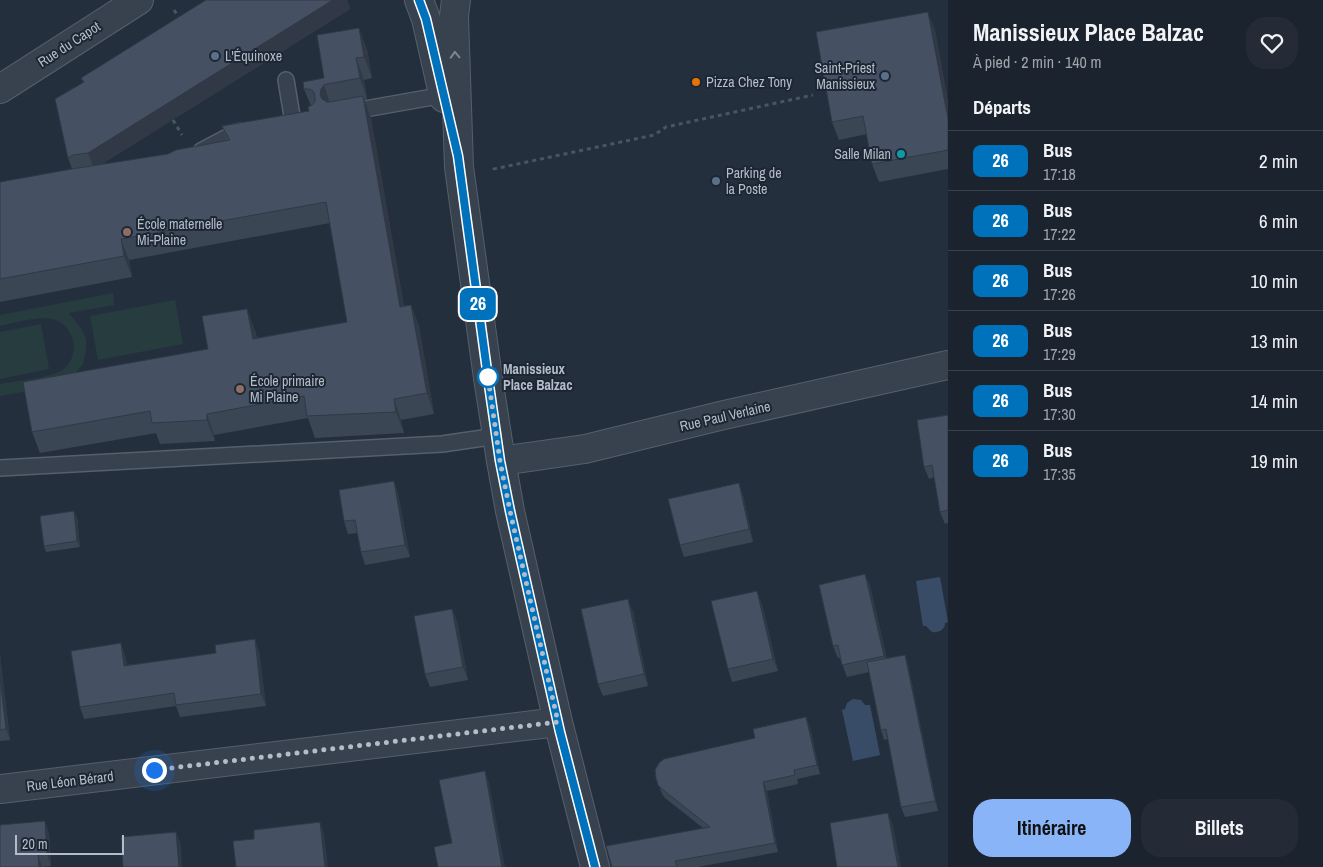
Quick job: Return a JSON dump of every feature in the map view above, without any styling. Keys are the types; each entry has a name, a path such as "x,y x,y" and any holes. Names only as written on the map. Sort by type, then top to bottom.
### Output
{"street":[{"name":"Rue du Capot","path":"0,89 139,0"},
{"path":"419,0 426,19 458,156 499,449 510,511 558,722 595,867"},
{"path":"456,0 454,16 458,156"},
{"name":"Rue Paul Verlaine","path":"499,449 585,449 724,415 948,365"},
{"name":"Rue Léon Bérard","path":"0,789 558,722"}],"lane":[{"path":"275,126 300,121 286,80"},
{"path":"337,114 444,95"},
{"path":"187,159 237,132 256,129"},
{"path":"0,468 442,444 499,449"}],"path":[{"path":"174,10 183,25"},
{"path":"464,199 490,195 494,169 654,134 666,127 813,95"}],"green space":[{"path":"113,293 114,305 69,313 81,328 86,339 83,364 73,376 57,386 0,396 0,384 43,377 64,369 72,358 74,345 69,331 60,322 44,318 0,326 0,315"},
{"path":"175,300 183,344 98,360 90,316"},
{"path":"41,324 49,369 0,379 0,332"}],"water":[{"path":"940,577 948,622 945,623 941,630 932,632 926,626 923,626 916,581"},
{"path":"853,699 861,700 865,705 870,705 880,755 853,761 842,710"}],"building":[{"path":"206,0 333,0 88,153 73,155 68,158 55,99 84,82 81,78"},
{"name":"Saint-Priest Manissieux","path":"928,12 948,119 948,150 872,164 863,116 832,122 816,32"},
{"path":"359,28 364,57 356,58 360,78 324,85 320,95 327,102 363,96 400,307 411,305 427,393 394,399 396,412 307,416 304,396 207,414 207,420 152,423 150,411 32,432 23,382 208,349 202,316 247,309 253,339 347,322 326,202 121,239 124,256 0,279 0,182 168,154 176,150 230,140 222,126 309,111 308,107 315,102 315,96 314,92 310,89 304,89 303,82 324,78 317,35"},
{"path":"948,415 948,510 940,512 932,465 924,467 917,420"},
{"path":"394,481 405,545 361,552 355,520 344,521 339,490"},
{"path":"739,483 749,529 680,545 668,499"},
{"path":"74,511 77,541 44,546 40,516"},
{"path":"865,574 884,656 842,665 838,645 833,646 819,585"},
{"path":"757,591 773,659 728,669 711,601"},
{"path":"628,599 644,674 598,684 581,609"},
{"path":"452,609 463,667 425,674 414,616"},
{"path":"255,639 261,694 176,705 174,693 80,707 71,651 121,643 124,666 216,653 215,645"},
{"path":"905,655 935,801 901,807 886,729 881,730 867,662"},
{"path":"0,678 6,729 0,730"},
{"path":"806,717 817,765 794,770 795,775 763,782 775,843 675,861 677,867 612,867 606,846 710,827 658,785 655,770 664,759 755,738 753,729"},
{"path":"485,771 502,867 438,867 434,847 452,843 439,780"},
{"path":"888,813 898,867 837,867 830,823"},
{"path":"45,821 47,854 38,855 39,867 0,867 0,825"},
{"path":"320,822 325,867 236,867 233,841 254,839 254,830"},
{"path":"176,832 179,867 123,867 121,837"}],"bus line":[{"name":"26","path":"419,0 426,19 458,156 500,461 510,511 560,732 595,867"}],"place":[{"name":"L'Équinoxe","path":"215,56"},
{"name":"Saint-Priest Manissieux","path":"885,76"},
{"name":"Pizza Chez Tony","path":"696,82"},
{"name":"Salle Milan","path":"901,154"},
{"name":"Parking de la Poste","path":"716,181"},
{"name":"École maternelle Mi-Plaine","path":"127,232"},
{"name":"Manissieux Place Balzac","path":"488,377"},
{"name":"École primaire Mi Plaine","path":"240,389"}],"route":[{"path":"154,770 558,722 510,511 500,461 488,377"}]}
